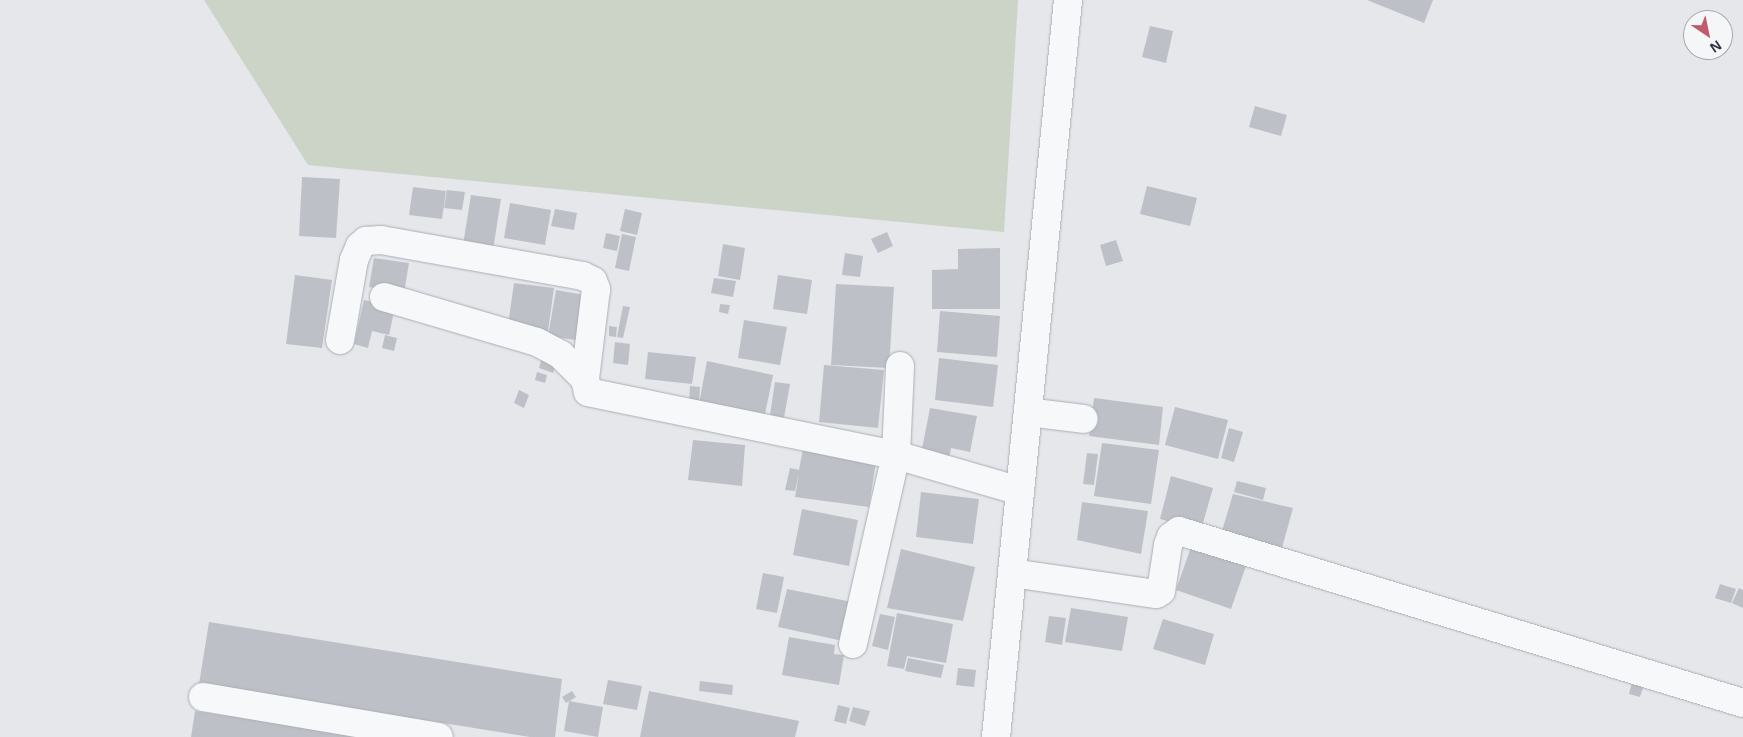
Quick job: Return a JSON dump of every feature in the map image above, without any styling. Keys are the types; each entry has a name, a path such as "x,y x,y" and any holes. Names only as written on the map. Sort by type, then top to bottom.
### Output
{"street":[{"path":"996,737 1068,0"},
{"path":"340,340 360,246 366,241 381,240 583,276 593,281 596,289 585,379 588,392 896,455 1020,491"},
{"path":"384,298 536,342 561,356 585,379"},
{"path":"853,644 896,455 900,366"},
{"path":"1028,412 1084,419"},
{"path":"1012,573 1156,594 1160,591 1171,537 1180,531 1743,703"},
{"path":"203,697 439,737"}],"shaded area":[{"path":"204,0 1018,0 1004,232 308,165"}],"building":[{"path":"1367,0 1433,0 1424,23"},
{"path":"1150,26 1173,31 1166,63 1142,57"},
{"path":"1255,106 1287,115 1281,136 1249,127"},
{"path":"302,177 340,179 336,238 299,236"},
{"path":"1147,186 1197,198 1190,226 1140,214"},
{"path":"413,187 446,191 442,219 409,215"},
{"path":"447,190 465,192 462,210 444,208"},
{"path":"471,195 501,199 493,250 463,245"},
{"path":"510,203 551,210 545,245 504,238"},
{"path":"555,209 577,213 574,230 551,226"},
{"path":"625,209 642,213 637,235 620,231"},
{"path":"887,232 893,246 878,253 871,239"},
{"path":"606,233 620,236 617,251 603,248"},
{"path":"622,234 636,237 629,271 615,268"},
{"path":"1116,240 1123,261 1106,266 1100,245"},
{"path":"723,244 745,248 740,280 718,276"},
{"path":"1000,248 1000,309 932,309 932,270 958,269 958,249"},
{"path":"845,253 863,256 860,277 842,275"},
{"path":"374,258 409,263 404,293 369,287"},
{"path":"295,275 332,280 322,348 286,344"},
{"path":"778,275 812,280 807,314 773,309"},
{"path":"714,278 736,281 733,297 711,293"},
{"path":"514,283 554,288 548,331 508,325"},
{"path":"836,284 894,287 889,368 831,365"},
{"path":"556,290 590,296 582,341 548,336"},
{"path":"364,300 395,307 389,335 372,331 368,348 354,344"},
{"path":"720,304 730,305 728,314 719,312"},
{"path":"623,306 630,307 623,338 617,337"},
{"path":"940,311 1000,316 997,357 937,352"},
{"path":"744,320 787,327 780,365 738,358"},
{"path":"609,326 617,327 616,337 609,336"},
{"path":"385,335 397,338 394,351 382,348"},
{"path":"615,342 630,344 628,365 613,363"},
{"path":"648,352 696,357 692,384 645,379"},
{"path":"542,358 556,362 553,373 539,368"},
{"path":"939,358 998,365 993,407 935,400"},
{"path":"707,361 773,375 764,419 698,409"},
{"path":"824,365 884,370 878,428 819,422"},
{"path":"537,372 547,375 545,383 535,380"},
{"path":"775,382 790,384 784,418 770,415"},
{"path":"690,386 700,387 699,403 689,402"},
{"path":"519,390 529,395 524,408 514,403"},
{"path":"1094,398 1163,407 1159,445 1089,436"},
{"path":"1175,407 1228,420 1218,459 1165,445"},
{"path":"930,408 977,416 970,452 951,448 949,460 921,454"},
{"path":"1229,428 1243,432 1234,462 1221,458"},
{"path":"693,440 745,445 742,486 688,480"},
{"path":"804,443 877,455 869,507 795,497 799,473 795,491 785,490 790,468 799,470"},
{"path":"1102,443 1159,450 1151,504 1094,496"},
{"path":"1087,453 1098,454 1094,485 1083,484"},
{"path":"1171,476 1213,488 1201,530 1160,519"},
{"path":"1237,481 1266,488 1263,500 1234,492"},
{"path":"921,492 979,499 973,544 916,537"},
{"path":"1233,494 1293,508 1282,548 1222,531"},
{"path":"1082,502 1148,511 1141,554 1077,540"},
{"path":"802,509 858,520 849,566 793,555"},
{"path":"1191,547 1246,566 1231,609 1176,590"},
{"path":"901,549 975,567 963,621 887,608"},
{"path":"763,573 784,577 777,613 756,609"},
{"path":"1720,584 1736,589 1731,603 1715,598"},
{"path":"1739,588 1743,590 1743,608 1732,603"},
{"path":"787,589 852,602 843,641 778,627"},
{"path":"1071,608 1128,617 1122,651 1065,642"},
{"path":"897,613 953,624 946,663 907,656 904,669 887,666"},
{"path":"880,614 895,617 888,650 872,646"},
{"path":"1049,616 1066,618 1062,645 1045,642"},
{"path":"1163,619 1214,634 1205,665 1153,649"},
{"path":"209,622 562,679 555,737 530,737 199,684"},
{"path":"789,637 835,645 834,654 844,655 839,685 782,675"},
{"path":"908,658 944,665 941,678 905,671"},
{"path":"958,668 976,670 974,687 956,685"},
{"path":"608,680 642,686 637,710 603,704"},
{"path":"700,681 733,685 732,695 699,691"},
{"path":"1632,682 1644,685 1640,697 1629,694"},
{"path":"572,691 576,697 566,703 562,697"},
{"path":"649,691 799,721 795,737 640,737"},
{"path":"569,701 603,707 598,737 564,731"},
{"path":"838,705 850,708 846,724 834,721"},
{"path":"853,707 870,711 865,726 849,721"},
{"path":"195,711 363,736 363,737 191,737"}]}
